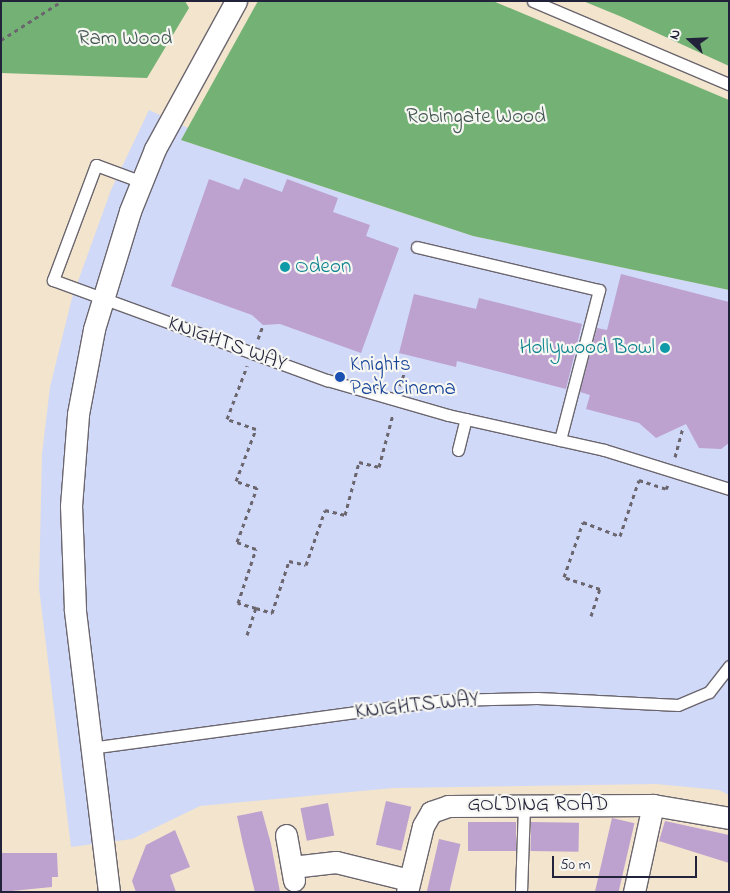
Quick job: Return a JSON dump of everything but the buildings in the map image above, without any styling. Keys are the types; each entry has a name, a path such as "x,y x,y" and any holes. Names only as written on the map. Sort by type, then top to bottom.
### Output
{"street":[{"path":"109,892 98,815 75,609 71,506 83,382 102,299 142,182 236,1"},
{"name":"GOLDING ROAD","path":"408,886 423,826 431,812 448,806 524,804 653,805 729,818"},
{"path":"634,892 653,805"},
{"path":"286,835 293,874 336,862 408,886"}],"lane":[{"path":"532,1 729,84"},
{"name":"KNIGHTS WAY","path":"142,182 96,165 53,280 252,354 397,401 560,440 672,470 729,489"},
{"path":"417,247 599,290 560,440"},
{"path":"458,450 466,419"},
{"name":"KNIGHTS WAY","path":"90,748 452,699 678,705 704,695 729,666"},
{"path":"521,892 524,804"}],"path":[{"path":"1,40 62,1"},
{"path":"263,326 227,419 256,429 236,481 257,488 237,542 256,548 238,602 272,613 289,560 306,565 325,510 345,516 359,462 379,467 404,374"},
{"path":"591,616 600,589 564,577 583,522 620,536 639,480 666,489 683,428"},
{"path":"247,636 256,608"}],"shaded area":[{"path":"149,110 188,128 181,140 473,236 729,290 729,795 719,790 656,784 393,788 200,806 132,839 71,847 39,588 42,454 50,387 72,298 111,190"}],"green space":[{"name":"Ram Wood","path":"1,1 185,1 189,8 147,78 1,73"},
{"name":"Robingate Wood","path":"258,1 493,1 729,100 729,290 473,236 181,140"},
{"path":"583,1 729,1 729,66 622,17"}],"place":[{"name":"Odeon","path":"285,267"},
{"name":"Hollywood Bowl","path":"665,348"},
{"name":"Knights Park Cinema","path":"340,377"}]}
